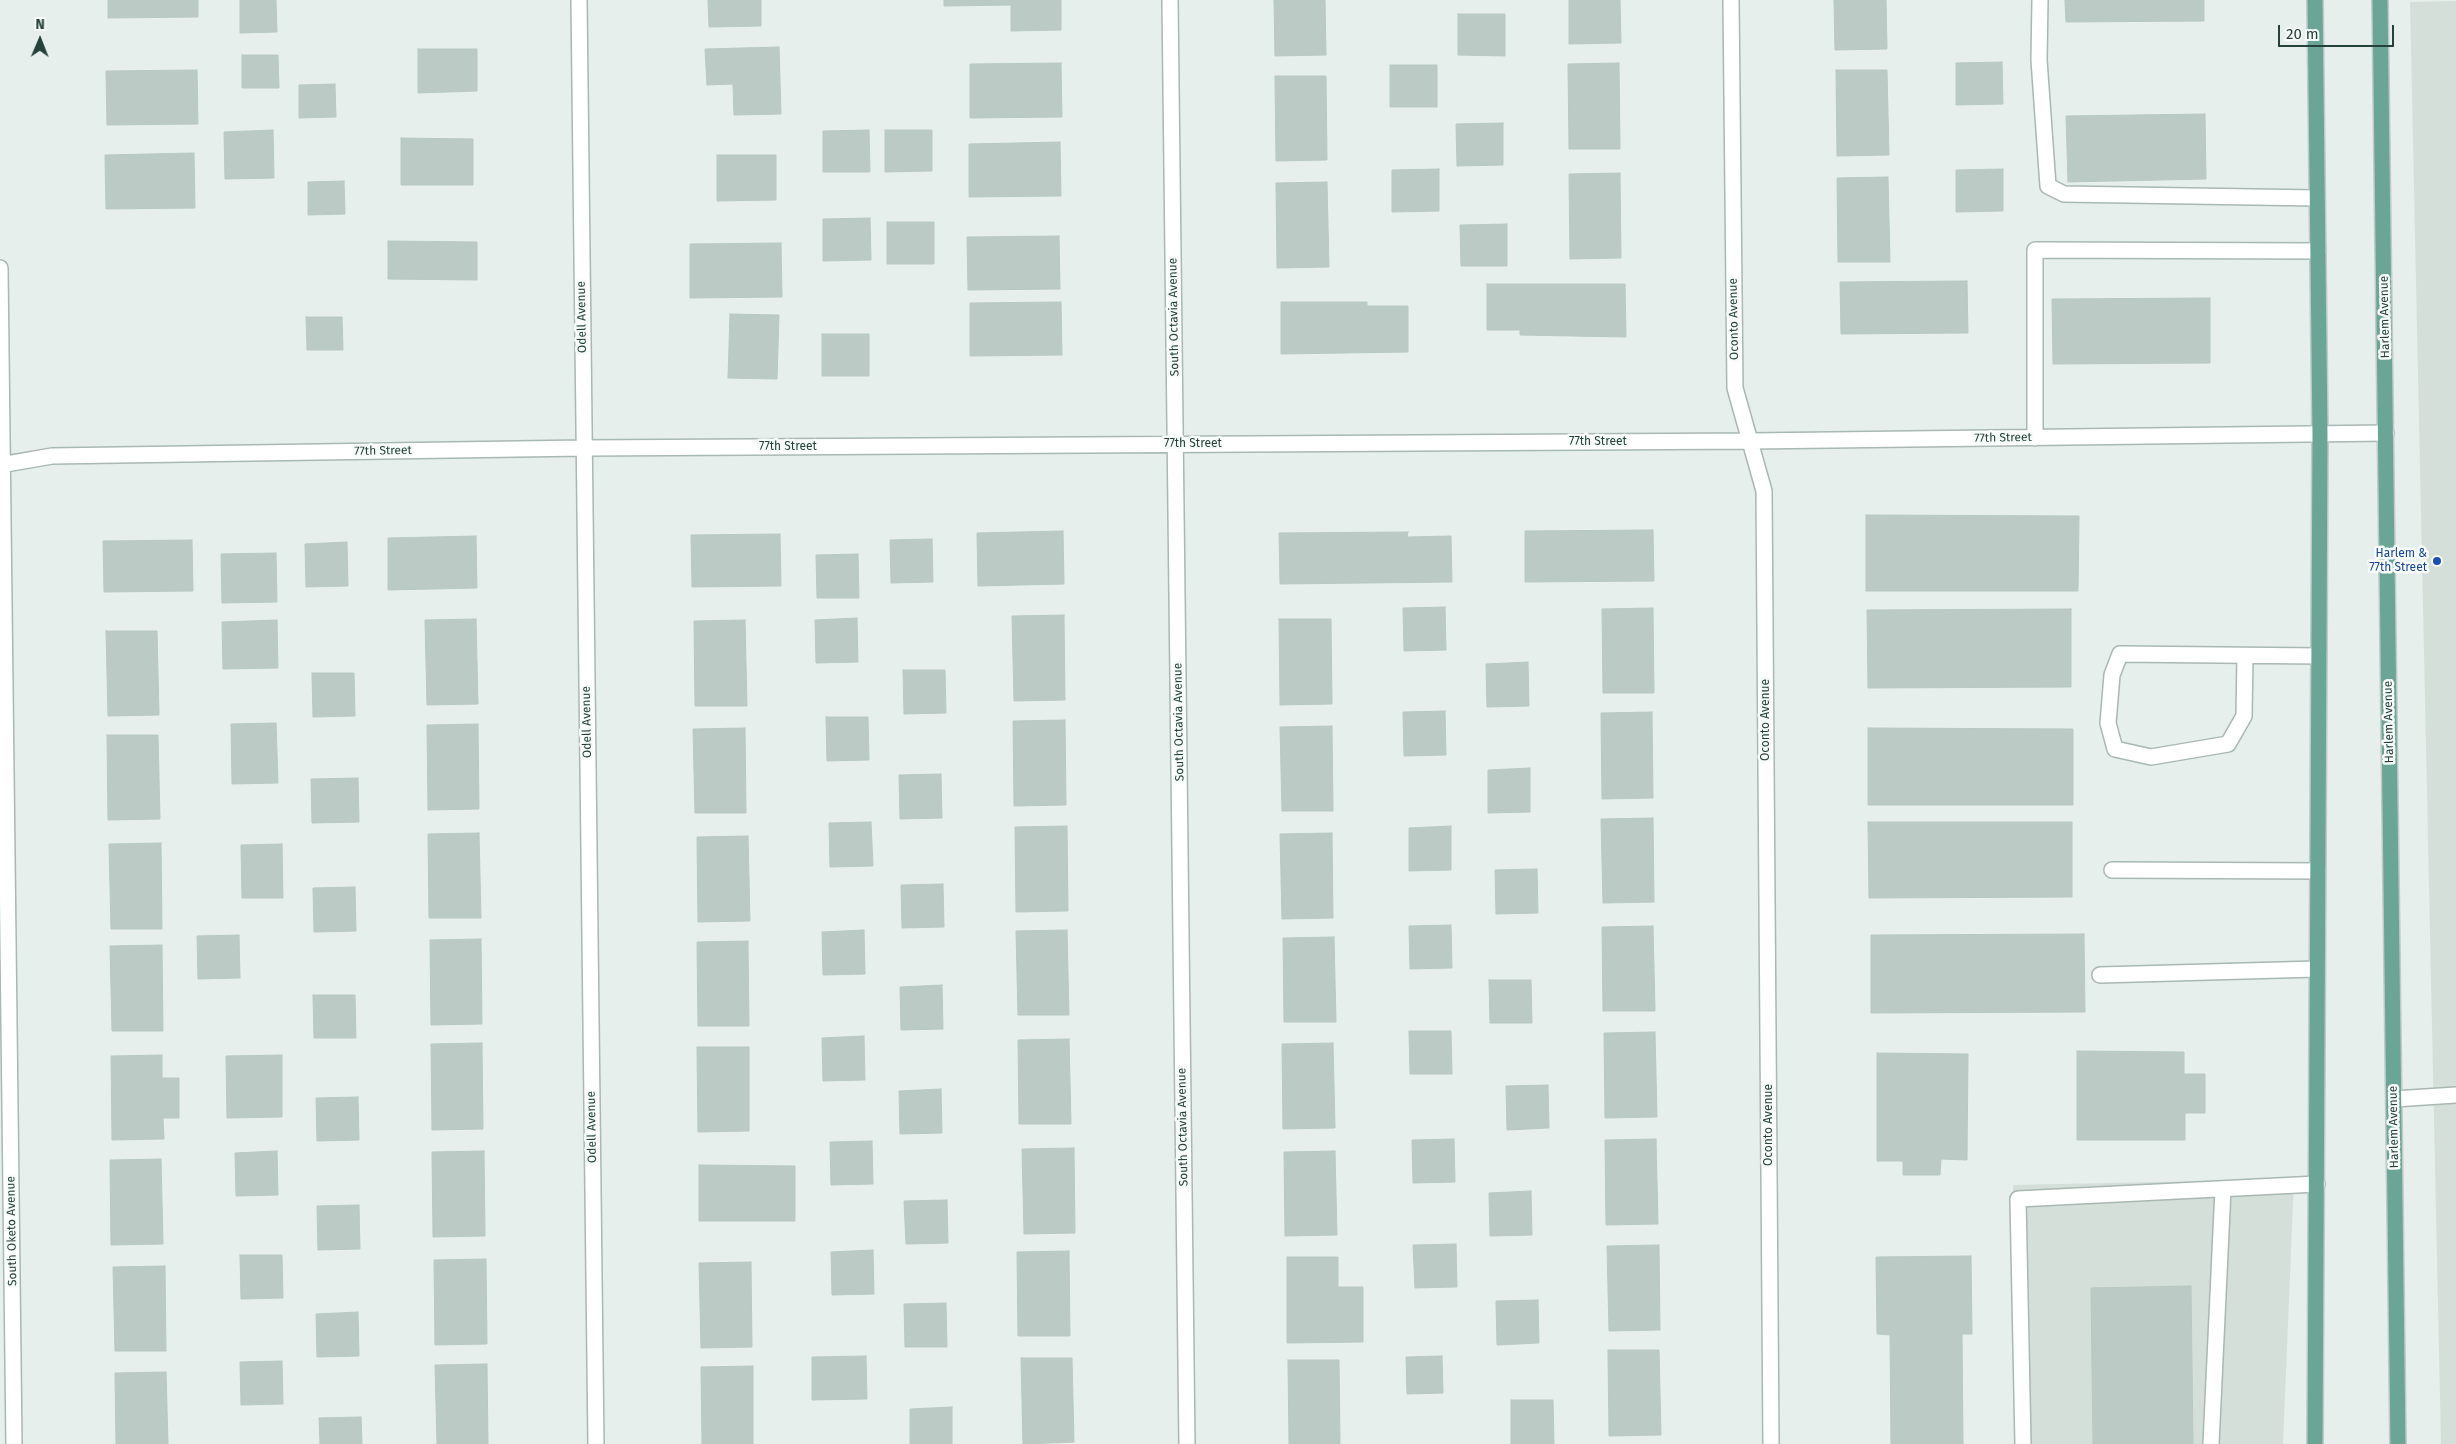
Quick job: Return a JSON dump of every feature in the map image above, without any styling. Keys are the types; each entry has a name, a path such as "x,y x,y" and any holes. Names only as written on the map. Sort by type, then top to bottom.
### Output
{"main road":[{"path":"2315,0 2320,435 2315,1444"},
{"name":"Harlem Avenue","path":"2380,0 2398,1444"}],"street":[{"name":"Odell Avenue","path":"579,0 596,1444"},
{"name":"South Octavia Avenue","path":"1170,0 1187,1444"},
{"name":"Oconto Avenue","path":"1731,0 1735,388 1764,491 1771,1444"},
{"path":"2040,0 2039,60 2048,186 2064,194 2317,198"},
{"path":"2035,438 2036,250 2318,250"},
{"name":"South Oketo Avenue","path":"0,268 14,1444"},
{"name":"77th Street","path":"2,465 52,456 584,448 1751,441 2386,433"},
{"path":"2245,656 2244,716 2228,744 2151,757 2115,749 2108,723 2112,675 2120,654 2319,656"},
{"path":"2112,870 2318,871"},
{"path":"2100,975 2318,969"},
{"path":"2394,1099 2456,1095"},
{"path":"2023,1444 2018,1199 2317,1184"},
{"path":"2210,1444 2223,1189"}],"shaded area":[{"path":"2456,1 2456,1444 2441,1444 2410,2"},
{"path":"2294,1179 2283,1444 2015,1444 2013,1185"}],"building":[{"path":"108,0 198,0 198,17 108,18"},
{"path":"240,0 276,0 277,32 240,33"},
{"path":"708,0 761,0 761,26 709,27"},
{"path":"944,0 1061,0 1061,30 1011,31 1011,5 944,6"},
{"path":"1274,0 1325,0 1326,55 1275,56"},
{"path":"1569,0 1620,0 1621,43 1569,44"},
{"path":"1834,0 1886,0 1887,49 1835,50"},
{"path":"2065,0 2204,0 2204,21 2066,22"},
{"path":"1458,14 1505,14 1505,56 1458,55"},
{"path":"779,47 781,114 734,115 733,84 707,85 705,49"},
{"path":"418,49 477,49 477,91 418,93"},
{"path":"242,55 278,55 279,88 242,88"},
{"path":"2002,62 2003,104 1956,105 1956,63"},
{"path":"1061,63 1062,117 970,118 970,64"},
{"path":"1619,63 1620,149 1569,149 1568,64"},
{"path":"1390,65 1437,65 1437,107 1390,107"},
{"path":"197,70 198,124 107,125 106,71"},
{"path":"1836,70 1887,70 1889,155 1837,156"},
{"path":"1275,76 1326,76 1327,160 1276,161"},
{"path":"335,84 336,117 299,118 299,85"},
{"path":"2205,114 2206,179 2068,182 2066,116"},
{"path":"1503,123 1503,165 1457,166 1456,124"},
{"path":"273,130 274,178 225,179 224,132"},
{"path":"869,130 870,172 823,172 823,131"},
{"path":"885,130 932,130 932,171 885,172"},
{"path":"401,138 473,139 473,185 401,185"},
{"path":"1060,142 1061,196 969,197 969,144"},
{"path":"194,153 195,208 106,209 105,155"},
{"path":"717,155 776,155 776,200 717,201"},
{"path":"1439,169 1439,211 1392,212 1392,170"},
{"path":"2003,169 2003,211 1956,212 1956,170"},
{"path":"1620,173 1621,258 1570,259 1569,174"},
{"path":"1888,177 1890,262 1838,262 1837,178"},
{"path":"344,181 345,214 308,215 308,182"},
{"path":"1327,182 1329,267 1277,268 1276,183"},
{"path":"870,218 871,260 823,261 823,219"},
{"path":"887,222 934,222 934,264 887,264"},
{"path":"1507,224 1507,266 1461,266 1460,225"},
{"path":"1059,236 1060,289 968,290 967,237"},
{"path":"388,241 477,242 477,280 388,279"},
{"path":"781,243 782,297 690,298 690,244"},
{"path":"1967,281 1968,333 1841,334 1840,282"},
{"path":"1487,284 1625,284 1626,337 1520,335 1520,330 1487,330"},
{"path":"2210,298 2210,363 2053,364 2052,299"},
{"path":"1061,302 1062,355 970,356 970,303"},
{"path":"1281,302 1367,302 1367,306 1408,306 1408,352 1281,354"},
{"path":"730,314 779,315 777,379 728,378"},
{"path":"306,317 342,317 343,350 307,350"},
{"path":"822,334 869,334 869,376 822,376"},
{"path":"1866,515 2079,516 2078,591 1866,591"},
{"path":"1653,530 1654,581 1525,582 1525,531"},
{"path":"1063,531 1064,584 978,586 977,533"},
{"path":"1408,532 1407,537 1451,536 1452,582 1280,584 1279,533"},
{"path":"780,534 781,586 692,587 691,535"},
{"path":"476,536 477,588 388,590 388,538"},
{"path":"932,539 933,582 891,583 890,540"},
{"path":"192,540 193,591 104,592 103,541"},
{"path":"347,542 348,586 306,587 305,544"},
{"path":"276,553 277,602 222,603 221,554"},
{"path":"858,554 859,598 817,598 816,555"},
{"path":"1445,607 1446,650 1404,651 1403,608"},
{"path":"1653,608 1654,693 1603,693 1602,609"},
{"path":"2071,609 2071,687 1868,688 1867,610"},
{"path":"1064,615 1065,700 1014,701 1012,616"},
{"path":"857,618 858,662 816,663 815,620"},
{"path":"476,619 478,704 427,705 425,620"},
{"path":"1279,619 1331,619 1332,704 1280,705"},
{"path":"277,620 278,668 223,669 222,622"},
{"path":"745,620 747,706 695,706 694,621"},
{"path":"106,631 157,631 159,715 108,716"},
{"path":"1528,662 1529,706 1487,707 1486,664"},
{"path":"903,670 945,670 946,713 904,714"},
{"path":"312,673 354,673 355,716 313,717"},
{"path":"1445,711 1446,755 1404,756 1403,712"},
{"path":"1652,712 1653,798 1602,799 1601,713"},
{"path":"826,717 868,717 869,760 827,761"},
{"path":"1065,720 1066,805 1014,806 1013,721"},
{"path":"276,723 278,783 232,784 231,724"},
{"path":"478,724 479,809 428,810 427,725"},
{"path":"1332,726 1333,811 1282,811 1280,727"},
{"path":"745,728 746,813 695,813 693,729"},
{"path":"1868,728 2073,729 2073,805 1868,805"},
{"path":"107,735 158,735 160,819 108,820"},
{"path":"1530,768 1530,812 1488,813 1488,770"},
{"path":"941,774 942,818 900,819 899,775"},
{"path":"358,778 359,822 312,823 311,779"},
{"path":"1653,818 1654,902 1603,903 1601,819"},
{"path":"871,822 873,866 830,867 829,823"},
{"path":"1868,822 2072,822 2072,897 1869,898"},
{"path":"1067,826 1068,911 1016,912 1015,827"},
{"path":"1451,826 1451,870 1409,871 1409,828"},
{"path":"479,833 481,918 429,918 428,834"},
{"path":"1332,833 1333,918 1282,919 1280,834"},
{"path":"748,836 750,921 698,922 697,837"},
{"path":"161,843 162,929 111,929 109,844"},
{"path":"282,844 283,898 242,898 241,845"},
{"path":"1537,869 1538,913 1496,914 1495,870"},
{"path":"943,884 944,927 902,928 901,885"},
{"path":"355,887 356,931 314,932 313,888"},
{"path":"1451,925 1452,968 1410,969 1409,926"},
{"path":"1653,926 1655,1011 1603,1011 1602,927"},
{"path":"864,930 865,974 823,975 822,932"},
{"path":"1067,930 1069,1015 1018,1015 1016,931"},
{"path":"2084,934 2085,1012 1871,1013 1871,935"},
{"path":"239,935 240,978 198,979 197,936"},
{"path":"1334,937 1336,1022 1284,1022 1283,938"},
{"path":"481,939 482,1024 431,1025 430,940"},
{"path":"748,941 749,1026 698,1026 697,942"},
{"path":"162,945 163,1031 112,1031 110,946"},
{"path":"1489,980 1531,980 1532,1023 1490,1023"},
{"path":"942,985 943,1029 901,1030 900,987"},
{"path":"313,995 355,995 356,1038 314,1038"},
{"path":"1409,1031 1451,1031 1452,1074 1410,1074"},
{"path":"1655,1032 1657,1117 1605,1118 1604,1033"},
{"path":"864,1036 865,1080 823,1081 822,1038"},
{"path":"1069,1039 1071,1124 1019,1124 1018,1040"},
{"path":"482,1043 483,1129 432,1130 431,1044"},
{"path":"1333,1043 1335,1128 1283,1129 1282,1044"},
{"path":"697,1047 749,1047 749,1131 698,1132"},
{"path":"2077,1051 2184,1052 2184,1074 2205,1074 2205,1113 2185,1113 2185,1140 2077,1140"},
{"path":"1877,1053 1968,1054 1967,1160 1941,1159 1940,1175 1903,1175 1903,1161 1877,1161"},
{"path":"162,1055 162,1078 179,1078 179,1118 163,1118 164,1139 112,1140 111,1056"},
{"path":"282,1055 282,1117 227,1118 226,1056"},
{"path":"1548,1085 1549,1128 1507,1130 1506,1086"},
{"path":"941,1089 942,1133 900,1134 899,1091"},
{"path":"358,1097 359,1140 317,1141 316,1098"},
{"path":"1454,1139 1455,1182 1413,1183 1412,1140"},
{"path":"1656,1139 1658,1224 1606,1225 1605,1140"},
{"path":"872,1141 873,1184 831,1185 830,1142"},
{"path":"1074,1148 1075,1233 1024,1234 1022,1149"},
{"path":"277,1151 278,1195 236,1196 235,1153"},
{"path":"484,1151 485,1236 433,1237 432,1152"},
{"path":"1335,1151 1337,1235 1285,1236 1284,1152"},
{"path":"161,1159 163,1244 111,1245 110,1160"},
{"path":"699,1165 795,1166 795,1221 699,1221"},
{"path":"1531,1191 1532,1235 1490,1236 1489,1193"},
{"path":"947,1200 948,1243 906,1244 904,1201"},
{"path":"359,1205 360,1249 318,1250 317,1206"},
{"path":"1456,1244 1457,1287 1415,1288 1413,1245"},
{"path":"1659,1245 1660,1330 1609,1331 1607,1246"},
{"path":"873,1250 874,1294 832,1295 831,1252"},
{"path":"1069,1251 1070,1336 1018,1336 1017,1252"},
{"path":"240,1255 282,1255 283,1298 241,1299"},
{"path":"1971,1256 1972,1334 1962,1334 1963,1444 1891,1444 1890,1335 1877,1334 1876,1257"},
{"path":"1287,1257 1338,1257 1338,1287 1363,1287 1363,1342 1287,1343"},
{"path":"486,1259 487,1344 435,1345 434,1260"},
{"path":"751,1262 752,1347 701,1348 699,1263"},
{"path":"165,1266 166,1351 115,1351 113,1267"},
{"path":"2191,1286 2193,1444 2093,1444 2091,1288"},
{"path":"1538,1300 1539,1343 1497,1345 1496,1301"},
{"path":"946,1303 947,1347 905,1347 904,1304"},
{"path":"358,1312 359,1356 317,1357 316,1314"},
{"path":"1608,1350 1659,1350 1661,1435 1609,1436"},
{"path":"866,1356 867,1399 812,1400 812,1357"},
{"path":"1442,1356 1443,1393 1407,1394 1406,1357"},
{"path":"1021,1358 1072,1358 1074,1442 1023,1444"},
{"path":"1288,1360 1339,1360 1340,1444 1289,1444"},
{"path":"282,1361 283,1404 241,1405 240,1362"},
{"path":"487,1364 488,1444 437,1444 435,1365"},
{"path":"753,1366 753,1444 702,1444 701,1367"},
{"path":"166,1372 168,1444 116,1444 115,1373"},
{"path":"1511,1400 1553,1400 1554,1444 1511,1444"},
{"path":"952,1407 952,1444 910,1444 910,1409"},
{"path":"361,1417 362,1444 320,1444 319,1418"}],"place":[{"name":"Harlem & 77th Street","path":"2437,561"}]}
